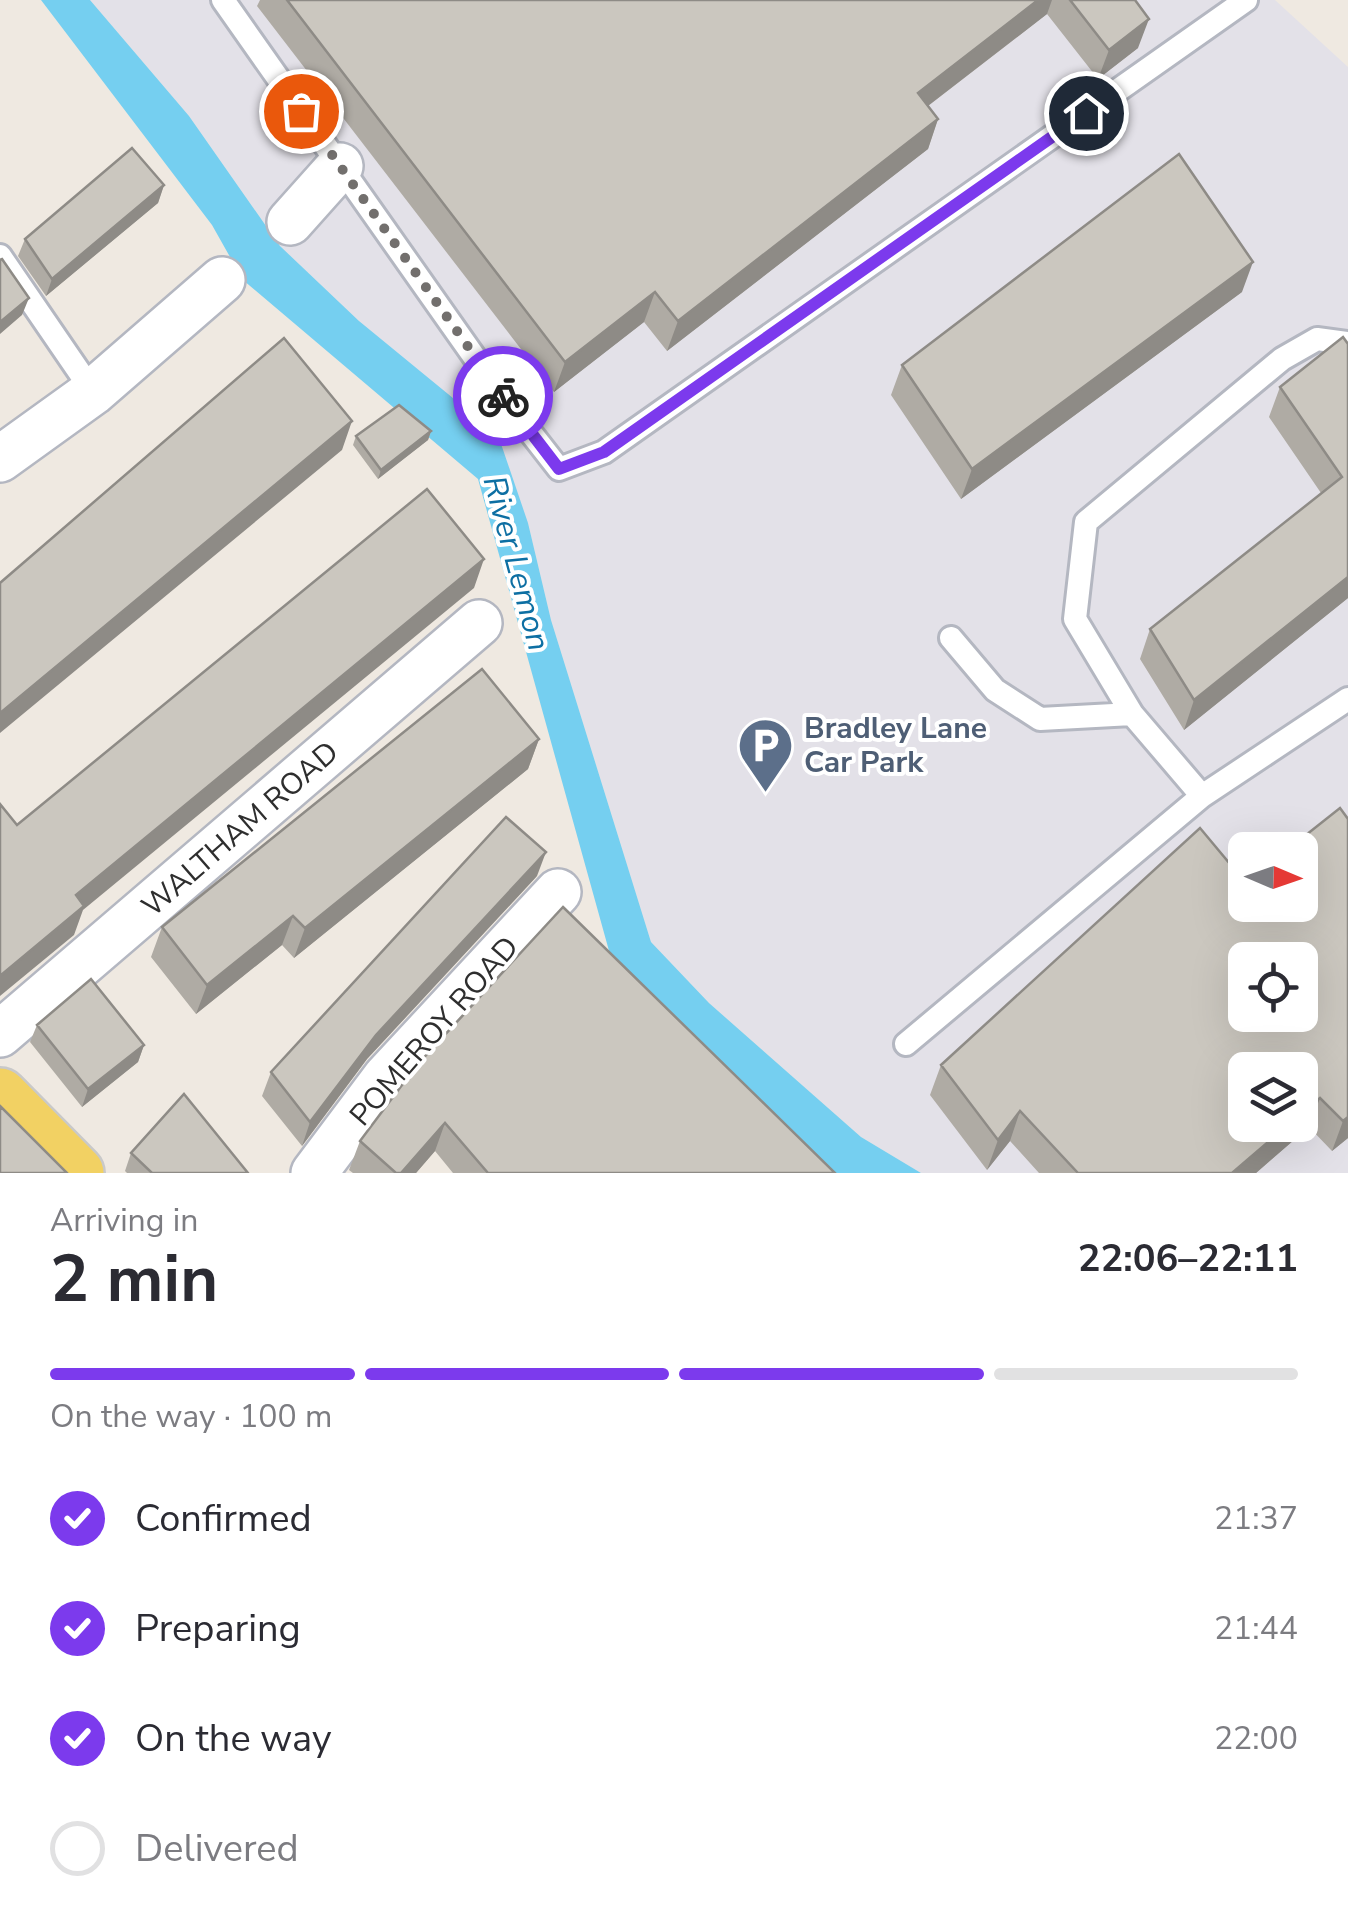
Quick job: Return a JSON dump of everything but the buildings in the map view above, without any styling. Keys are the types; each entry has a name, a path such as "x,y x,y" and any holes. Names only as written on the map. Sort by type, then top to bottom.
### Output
{"main road":[{"path":"0,1096 76,1173"}],"street":[{"path":"290,222 340,166"},
{"path":"0,459 93,392 222,280"},
{"name":"WALTHAM ROAD","path":"0,1034 479,623"},
{"name":"POMEROY ROAD","path":"314,1173 386,1078 558,892"}],"lane":[{"path":"223,0 559,469 604,452 1246,0"},
{"path":"0,256 93,392"},
{"path":"1202,796 1132,714 1075,619 1086,522 1282,360 1317,339 1348,344"},
{"path":"951,638 995,690 1040,720 1132,714"},
{"path":"906,1044 1202,796 1348,699"}],"shaded area":[{"path":"90,0 1275,0 1348,67 1348,1173 921,1173 861,1137 709,1003 651,942 551,620 528,523 359,321 280,246 189,116"}],"water":[{"name":"River Lemon","path":"41,0 90,0 189,116 280,246 359,321 498,435 528,523 551,620 651,942 709,1003 861,1137 921,1173 835,1173 790,1141 611,958 478,479 243,280 212,225"}],"way so far":[{"path":"301,111 503,396"}],"place":[{"name":"Bradley Lane Car Park","path":"765,794"}],"route":[{"path":"503,396 559,469 604,452 1086,113"}]}
